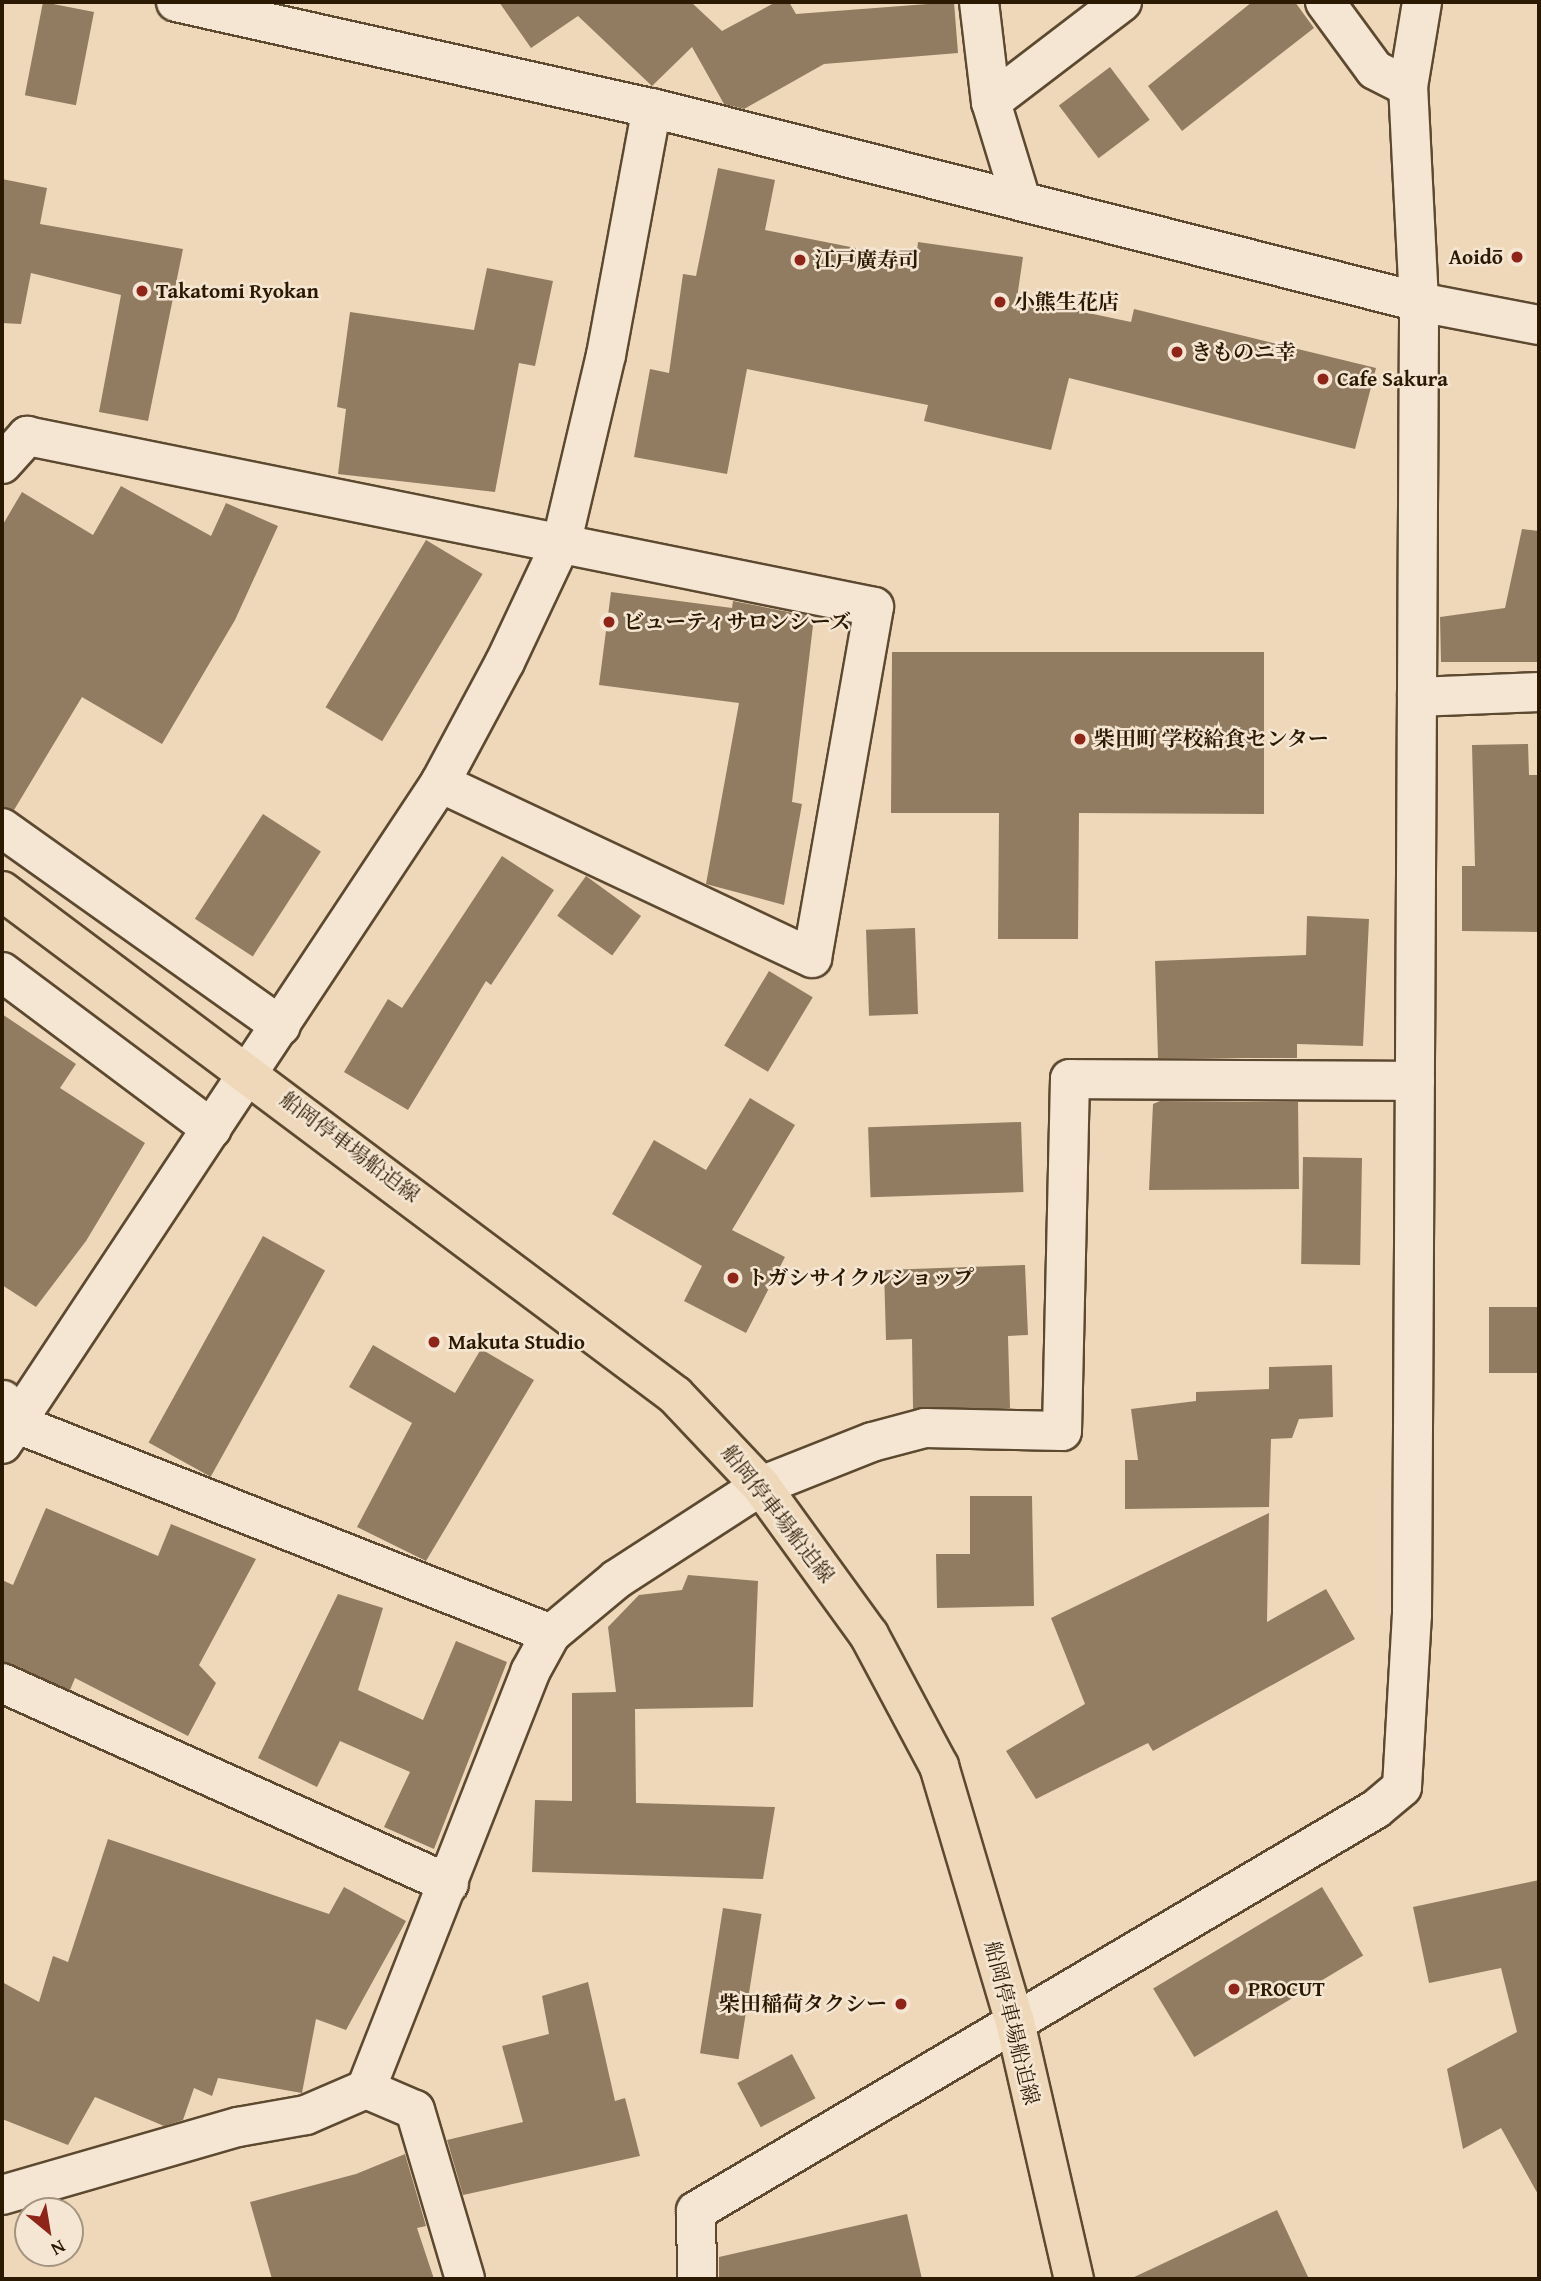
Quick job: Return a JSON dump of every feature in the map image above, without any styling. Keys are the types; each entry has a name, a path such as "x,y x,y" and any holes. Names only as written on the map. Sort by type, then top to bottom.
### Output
{"main road":[{"name":"船岡停車場船迫線","path":"2,891 250,1072 675,1395 761,1486 869,1635 939,1766 1015,2021 1074,2279"}],"street":[{"path":"176,2 652,108 1419,302 1539,324"},
{"path":"979,2 990,102 1021,200"},
{"path":"990,102 1122,2"},
{"path":"1325,2 1376,70 1408,87"},
{"path":"697,2279 696,2211 1376,1810 1402,1787 1412,1615 1419,302 1408,87 1422,2"},
{"path":"551,1634 6,1422 212,1129 440,783 562,541 606,355 652,108"},
{"path":"2,464 27,436 562,541 874,607 812,958 440,783"},
{"path":"1417,697 1539,692"},
{"path":"2,828 281,1026"},
{"path":"2,972 212,1129"},
{"path":"2,2195 238,2127 306,2115 366,2089 551,1634 617,1579 761,1486 925,1428 1062,1431 1070,1079 1415,1081"},
{"path":"2,1683 449,1885"},
{"path":"366,2089 415,2110 465,2279"}],"building":[{"path":"43,2 94,12 76,105 25,95"},
{"path":"499,2 691,2 722,31 776,2 789,2 796,14 954,2 958,53 824,64 744,109 724,104 692,47 652,86 578,16 531,48"},
{"path":"1252,2 1295,2 1314,28 1182,131 1148,86"},
{"path":"1110,67 1150,120 1099,158 1059,106"},
{"path":"718,168 775,180 765,230 916,260 918,242 1023,257 1017,298 1131,322 1134,309 1376,368 1355,449 1069,378 1051,450 924,421 928,405 747,369 727,474 634,457 650,369 669,373 683,274 696,276"},
{"path":"2,179 47,188 40,224 183,249 148,421 99,412 121,295 31,273 21,324 2,323"},
{"path":"487,268 553,281 535,366 519,363 495,492 338,474 346,409 337,407 350,312 474,330"},
{"path":"121,486 211,536 226,503 278,526 235,620 162,744 82,697 14,810 2,807 2,526 22,492 93,535"},
{"path":"1522,529 1539,531 1539,662 1441,662 1440,617 1505,608"},
{"path":"426,540 483,574 382,741 326,707"},
{"path":"611,592 732,608 733,601 814,617 792,802 802,804 784,905 706,884 739,703 599,685"},
{"path":"892,652 1264,652 1264,814 1079,813 1078,939 998,939 999,813 891,813"},
{"path":"1528,744 1529,775 1539,775 1539,932 1462,931 1462,866 1475,866 1472,745"},
{"path":"263,814 321,852 253,956 195,919"},
{"path":"502,856 554,890 491,985 486,981 408,1110 344,1072 388,999 402,1008"},
{"path":"586,876 641,916 612,956 557,916"},
{"path":"1307,916 1369,919 1363,1046 1297,1044 1297,1058 1158,1058 1155,961 1306,955"},
{"path":"915,928 918,1014 869,1016 866,930"},
{"path":"769,971 813,997 768,1072 724,1046"},
{"path":"2,1014 76,1064 60,1088 145,1143 86,1241 36,1307 2,1285"},
{"path":"750,1098 795,1125 732,1230 785,1257 746,1333 684,1301 702,1266 612,1214 654,1140 706,1170"},
{"path":"1160,1101 1298,1102 1299,1189 1149,1190 1153,1104"},
{"path":"1021,1122 1023,1192 871,1197 868,1127"},
{"path":"1303,1157 1362,1158 1360,1265 1301,1264"},
{"path":"263,1236 325,1270 211,1477 149,1442"},
{"path":"1025,1265 1028,1335 1008,1336 1010,1408 913,1409 912,1339 886,1340 884,1270"},
{"path":"1489,1307 1539,1307 1539,1373 1489,1373"},
{"path":"373,1345 455,1393 481,1349 534,1380 426,1561 357,1527 412,1423 349,1387"},
{"path":"1332,1365 1333,1417 1299,1419 1292,1438 1271,1439 1269,1507 1125,1509 1125,1460 1138,1460 1131,1409 1196,1401 1196,1392 1269,1389 1269,1367"},
{"path":"970,1496 1032,1496 1034,1606 937,1608 936,1554 970,1554"},
{"path":"46,1508 158,1556 171,1524 256,1559 199,1665 216,1683 188,1736 75,1678 70,1690 2,1661 2,1580 13,1585"},
{"path":"1269,1513 1267,1622 1326,1589 1355,1639 1153,1751 1148,1743 1036,1799 1006,1751 1085,1704 1051,1618"},
{"path":"688,1575 758,1581 753,1707 635,1709 636,1803 775,1807 763,1879 532,1872 535,1800 572,1801 572,1693 616,1692 608,1627 639,1595 682,1590"},
{"path":"338,1594 383,1608 358,1690 423,1720 456,1641 507,1662 434,1849 384,1827 410,1772 340,1741 317,1787 258,1758"},
{"path":"108,1839 329,1914 344,1887 406,1921 346,2030 316,2019 302,2093 218,2078 212,2096 194,2088 183,2120 164,2126 95,2097 68,2145 2,2119 2,1982 39,2002 53,1956 68,1962"},
{"path":"1539,1880 1539,2196 1501,2128 1463,2149 1447,2069 1517,2032 1501,1968 1429,1983 1413,1907"},
{"path":"1322,1887 1363,1956 1194,2057 1153,1988"},
{"path":"723,1908 762,1914 739,2059 700,2053"},
{"path":"588,1982 615,2101 625,2098 640,2156 463,2195 447,2140 523,2122 502,2046 549,2034 542,1996"},
{"path":"792,2054 815,2098 761,2127 737,2083"},
{"path":"405,2154 426,2226 417,2228 434,2279 272,2279 250,2202 356,2174"},
{"path":"1277,2210 1309,2279 1130,2279"},
{"path":"907,2214 922,2279 719,2279 719,2257"}],"place":[{"name":"Aoidō","path":"1517,257"},
{"name":"江戸廣寿司","path":"800,260"},
{"name":"Takatomi Ryokan","path":"142,291"},
{"name":"小熊生花店","path":"1000,302"},
{"name":"きものニ幸","path":"1177,352"},
{"name":"Cafe Sakura","path":"1323,379"},
{"name":"ビューティサロンシーズ","path":"609,622"},
{"name":"柴田町 学校給食センター","path":"1080,739"},
{"name":"トガシサイクルショップ","path":"733,1278"},
{"name":"Makuta Studio","path":"434,1342"},
{"name":"PROCUT","path":"1234,1989"},
{"name":"柴田稲荷タクシー","path":"901,2004"}]}
